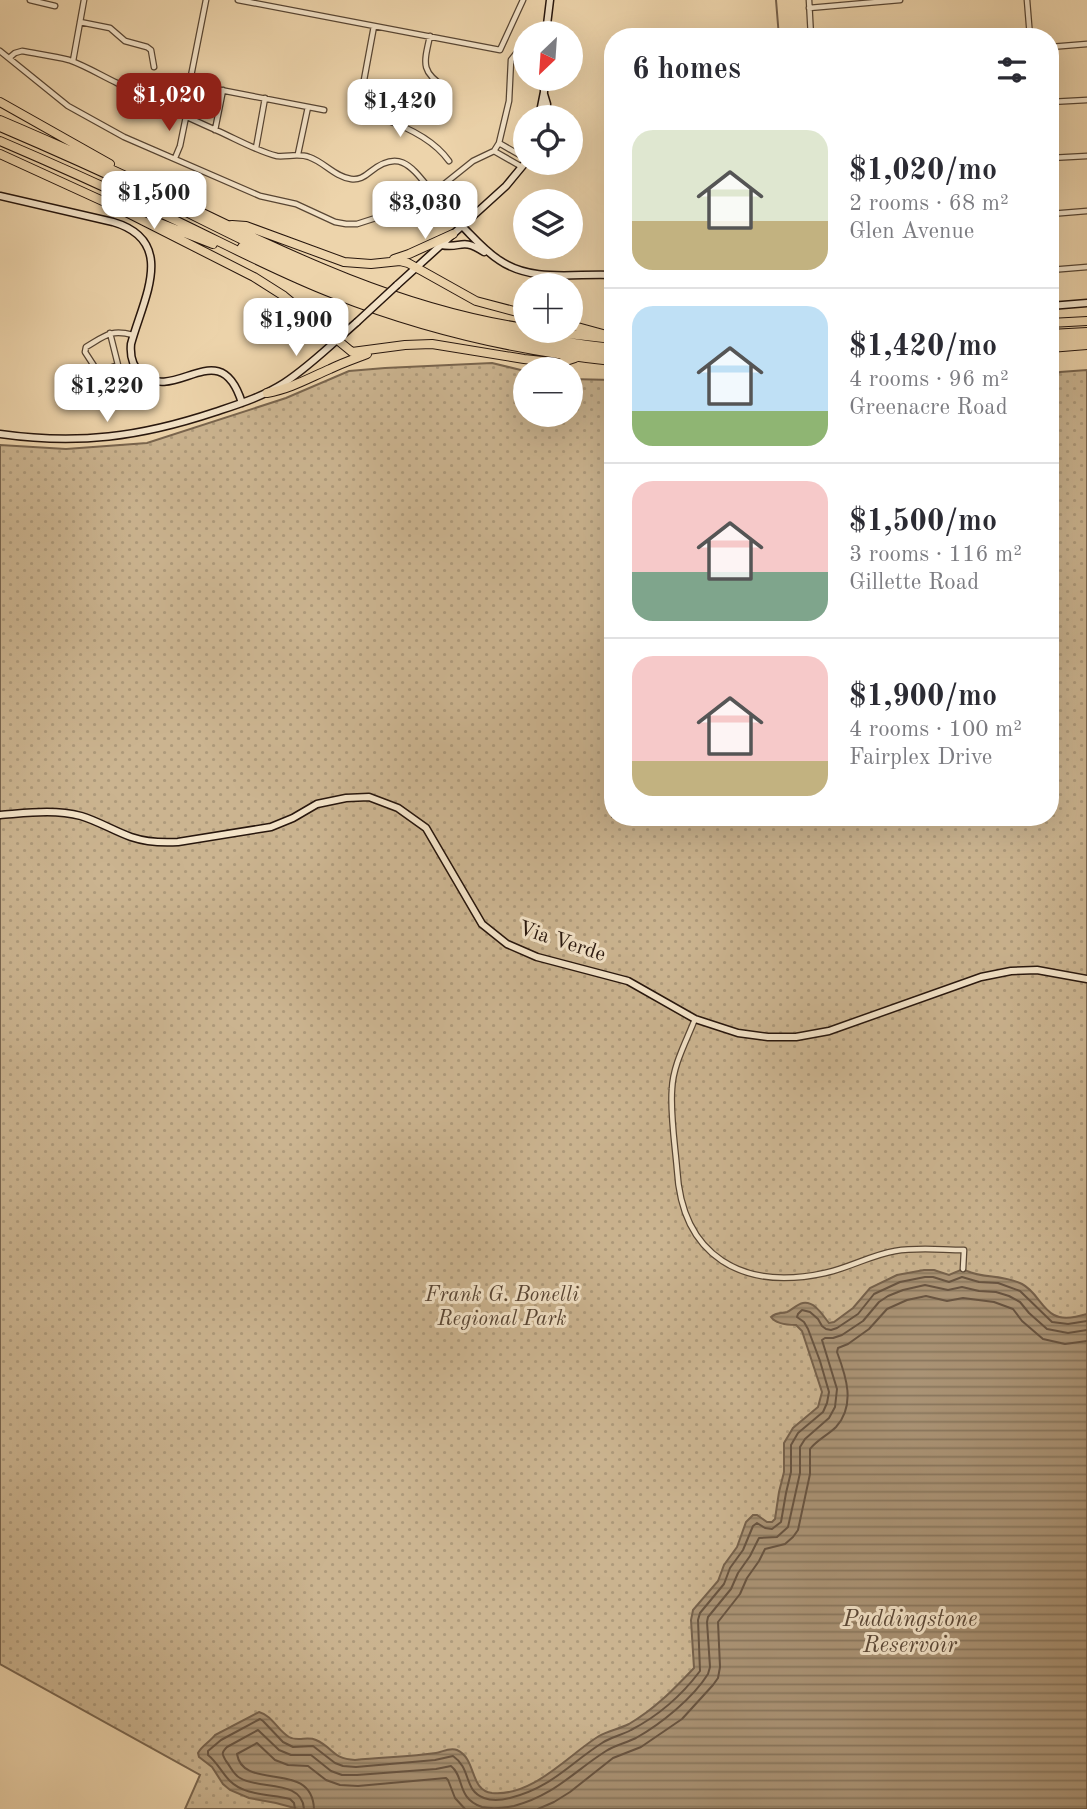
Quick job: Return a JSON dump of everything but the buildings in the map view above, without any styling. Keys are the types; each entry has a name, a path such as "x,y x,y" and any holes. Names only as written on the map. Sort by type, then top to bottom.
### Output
{"highway":[{"path":"0,102 158,192"},
{"path":"0,120 307,263 367,287 448,311 513,325"},
{"path":"0,127 300,267 371,294 428,313 503,331 604,347"},
{"path":"0,141 334,295 474,338 538,352 578,357"},
{"path":"0,154 118,208 264,283 284,296 352,352 432,344 513,357"},
{"path":"118,208 263,263"},
{"path":"225,225 246,226 344,262 371,264 409,254 453,234"},
{"path":"200,232 214,233 295,272 410,313 492,335 604,353"},
{"path":"388,261 408,263 476,301 513,311"},
{"path":"1059,323 1087,321"},
{"path":"583,329 604,336"},
{"path":"1059,334 1087,332"},
{"path":"583,335 604,337"},
{"path":"1059,340 1087,338"},
{"path":"267,393 295,385 333,367 389,347"},
{"path":"1059,347 1087,347"},
{"path":"583,358 604,360"}],"main road":[{"path":"547,21 550,0"},
{"path":"541,105 544,92"},
{"path":"544,92 547,105"},
{"path":"0,434 62,440 119,436 154,430 267,393 299,373 337,340 506,186 515,175"},
{"path":"0,196 124,225 141,237 150,253 152,272 130,352 136,368 148,378 163,383 203,371 215,371 234,383 242,403"},
{"path":"462,226 490,254"},
{"path":"441,245 472,245 517,270 534,274 604,275"},
{"path":"1059,305 1087,303"},
{"name":"Via Verde","path":"0,815 69,813 133,838 154,842 178,842 271,827 317,804 369,797 398,808 426,828 482,924 507,944 537,957 628,981 695,1019 738,1033 796,1037 829,1031 981,977 1011,971 1037,970 1087,979"}],"street":[{"path":"30,0 55,6"},
{"path":"72,61 84,0"},
{"path":"175,158 186,117 190,115 190,97 193,94 191,76 206,0"},
{"path":"237,0 500,50 523,0"},
{"path":"809,0 810,28"},
{"path":"809,8 863,1 900,0"},
{"path":"1027,0 1029,28"},
{"path":"80,22 110,28 125,41 148,47 154,67"},
{"path":"374,26 359,107 361,113 397,124 420,135 442,151 449,161"},
{"path":"430,36 426,69 429,75 446,88"},
{"path":"1059,46 1087,44"},
{"path":"0,51 60,101 124,136 260,196 296,204 335,222 346,224 357,224 413,206 473,161 494,151 499,142 509,101 513,57"},
{"path":"9,58 22,51 72,61 256,148 277,156 298,154 316,160 348,179 363,178 387,161 394,160 411,169 433,193"},
{"path":"205,87 324,110"},
{"path":"215,130 223,90"},
{"path":"256,148 265,98"},
{"path":"1059,102 1087,100"},
{"path":"298,154 308,107"},
{"path":"499,142 513,154"},
{"path":"494,151 513,159"},
{"path":"1059,158 1087,156"},
{"path":"1059,213 1087,211"},
{"path":"1059,269 1087,267"},
{"path":"110,333 118,365 98,372 85,352 86,347 110,333 133,335"},
{"path":"695,1019 678,1059 672,1090 678,1182 691,1227 708,1250 734,1268 772,1277 796,1278 828,1273 893,1251 925,1247 964,1250 963,1269"}],"green space":[{"name":"Frank G. Bonelli Regional Park","path":"492,363 513,368 513,427 583,427 583,379 604,380 604,826 1059,826 1059,373 1087,370 1087,1809 185,1809 200,1775 0,1664 0,445 66,449 147,443 286,398 349,371"}],"water":[{"name":"Puddingstone Reservoir","path":"963,1269 1022,1284 1049,1312 1058,1317 1070,1318 1087,1314 1087,1809 298,1809 249,1798 230,1790 212,1767 199,1757 200,1750 215,1735 259,1712 289,1737 316,1740 347,1759 416,1755 454,1749 468,1760 476,1780 485,1791 507,1792 536,1782 599,1736 638,1718 664,1698 694,1668 691,1620 693,1610 718,1581 724,1565 737,1547 746,1522 753,1515 767,1522 775,1519 784,1472 784,1443 793,1428 818,1407 822,1392 802,1331 796,1325 779,1323 771,1317 807,1303 818,1310 829,1323 834,1322 853,1308 870,1288 897,1275 934,1270 949,1275"}],"waterway":[{"path":"776,0 778,28"}]}
